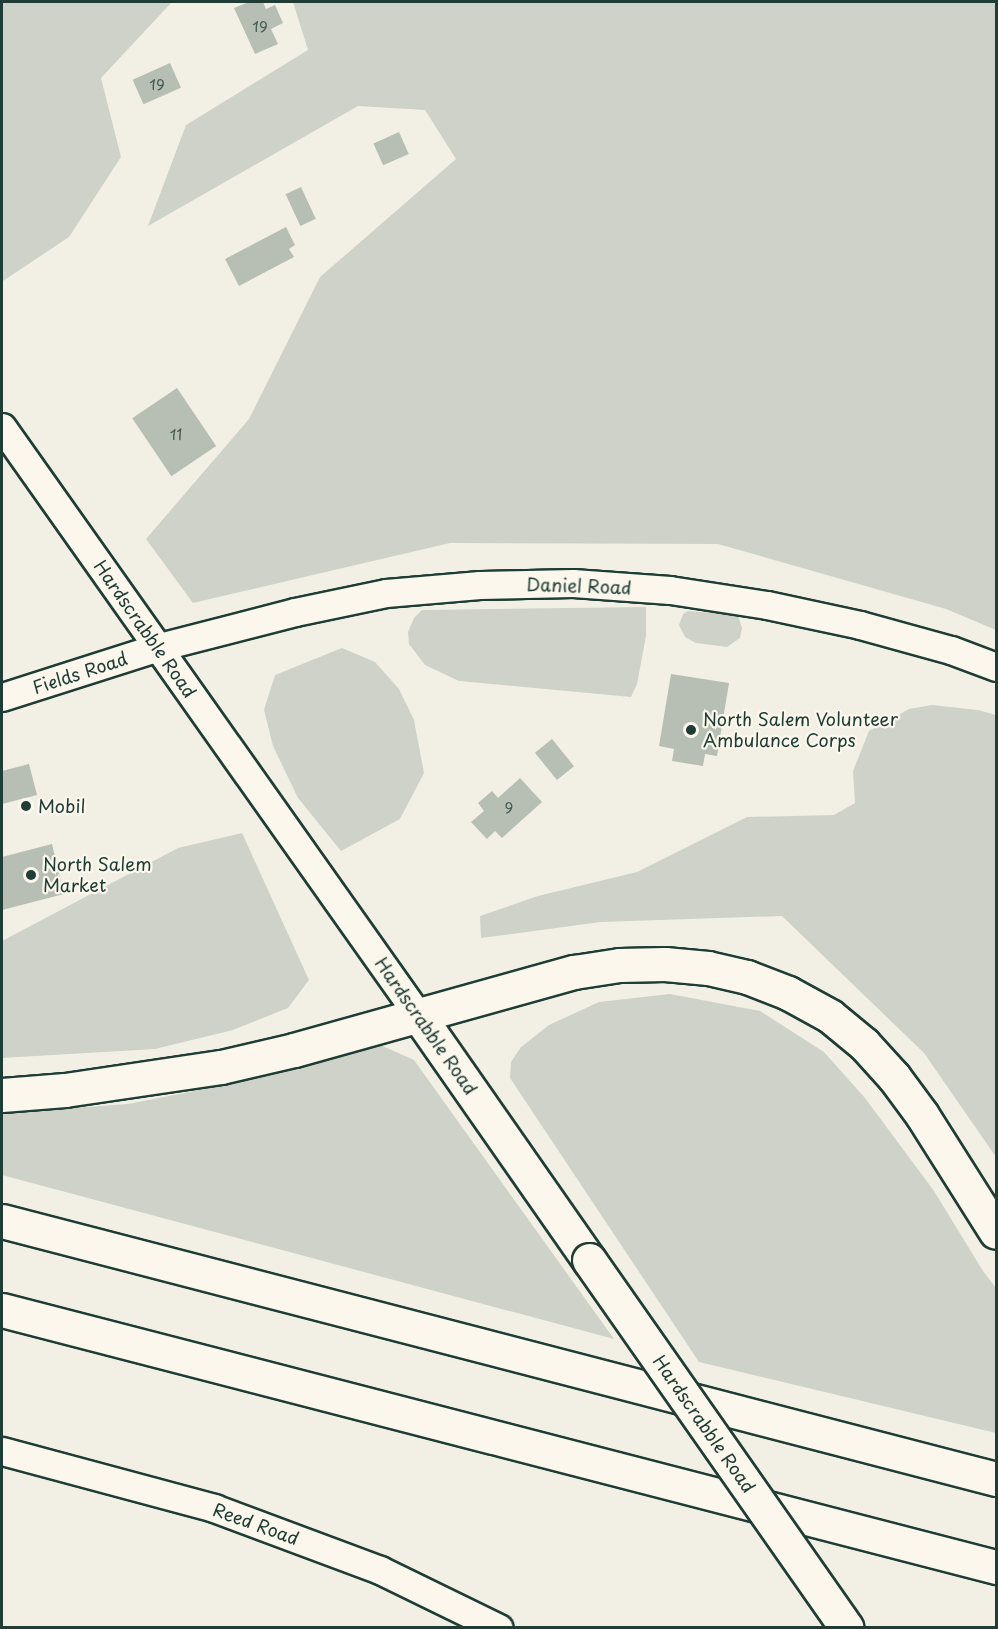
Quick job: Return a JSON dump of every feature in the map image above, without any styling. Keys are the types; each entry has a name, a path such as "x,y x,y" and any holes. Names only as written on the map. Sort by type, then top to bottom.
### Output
{"main road":[{"path":"2,1095 65,1090 221,1066 294,1050 574,972 619,965 665,964 708,968 747,977 788,993 830,1016 864,1044 894,1077 922,1115 996,1232"},
{"name":"Hardscrabble Road","path":"418,1015 847,1628"},
{"path":"2,1221 996,1479"},
{"path":"2,1310 996,1566"}],"street":[{"name":"Hardscrabble Road","path":"2,427 418,1015"},
{"name":"Daniel Road","path":"159,647 295,612 386,593 480,585 573,583 670,590 767,605 951,650 996,667"},
{"name":"Fields Road","path":"2,698 159,647"},
{"name":"Reed Road","path":"2,1451 214,1508 380,1570 499,1628"}],"shaded area":[{"path":"2,2 172,2 101,78 121,157 69,237 3,281"},
{"path":"293,2 996,2 996,630 946,609 718,544 450,543 193,603 146,539 249,419 320,277 456,159 425,110 358,106 148,226 186,125 308,50"},
{"path":"646,607 646,636 637,684 631,697 459,681 425,665 409,644 408,632 414,618 422,610"},
{"path":"688,611 738,615 742,628 740,638 727,647 696,643 685,637 679,625 683,614"},
{"path":"342,648 375,662 399,689 414,720 424,773 400,819 341,851 298,798 273,746 264,710 275,675"},
{"path":"932,705 978,710 996,715 996,1157 924,1053 782,916 601,922 481,938 480,916 538,896 637,872 747,817 834,815 855,803 853,771 869,731 909,709"},
{"path":"242,833 309,980 288,1008 233,1030 155,1049 2,1058 2,941 178,848"},
{"path":"670,994 760,1011 824,1052 865,1098 934,1191 996,1288 996,1433 699,1362 510,1078 511,1062 521,1047 549,1025 599,1002"},
{"path":"378,1044 414,1060 614,1339 2,1175 2,1113 128,1104 230,1084"}],"building":[{"path":"249,2 263,2 266,9 275,5 283,23 271,29 278,44 255,54 234,8"},
{"path":"170,63 181,88 144,104 133,80"},
{"path":"399,132 409,154 383,165 373,143"},
{"path":"301,187 316,219 300,226 286,194"},
{"path":"286,227 295,245 289,249 294,257 239,286 225,259"},
{"path":"177,388 216,446 171,476 132,418"},
{"name":"North Salem Volunteer Ambulance Corps","path":"671,674 729,683 717,756 705,754 703,766 672,761 674,749 659,746"},
{"path":"552,739 574,766 557,780 535,753"},
{"path":"29,764 37,795 2,804 2,771"},
{"path":"520,778 542,802 502,838 495,831 487,839 471,822 484,811 478,803 492,791 498,798"},
{"name":"North Salem Market","path":"52,844 64,894 2,910 2,857"}],"place":[{"name":"North Salem Volunteer Ambulance Corps","path":"691,730"},
{"name":"Mobil","path":"26,806"},
{"name":"North Salem Market","path":"31,875"}]}
